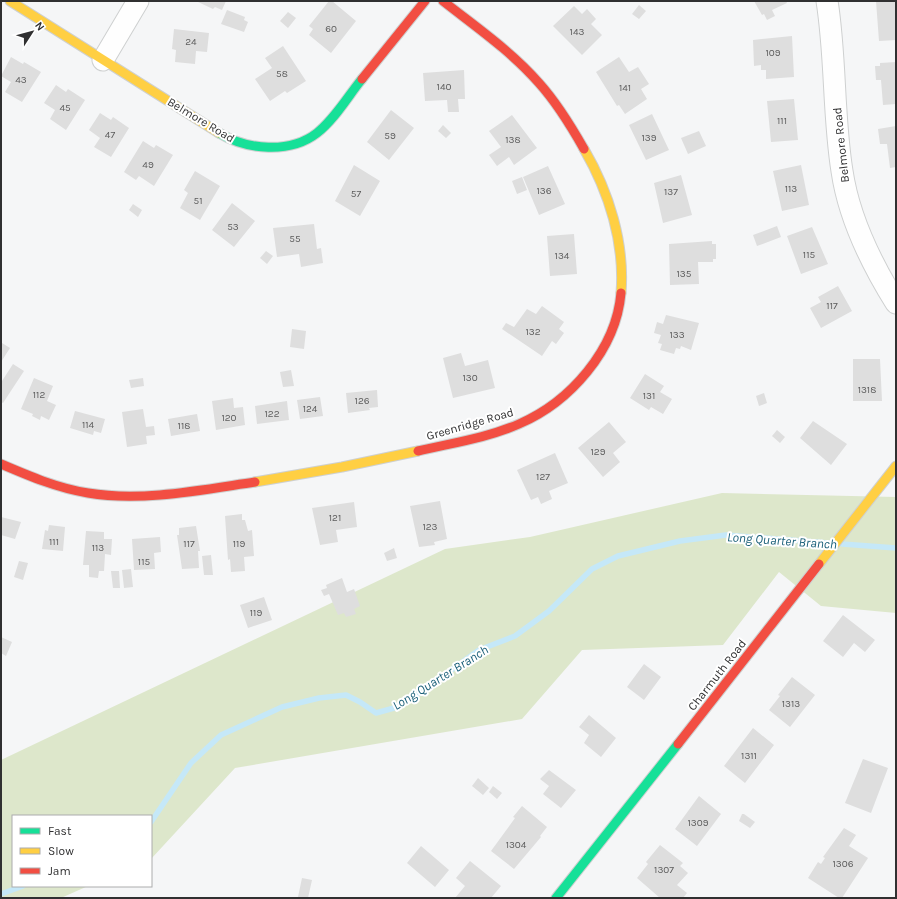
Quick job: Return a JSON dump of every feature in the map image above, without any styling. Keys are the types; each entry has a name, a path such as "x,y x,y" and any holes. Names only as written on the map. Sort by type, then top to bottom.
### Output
{"street":[{"name":"Belmore Road","path":"10,1 224,136 244,145 259,148 289,146 304,141 316,133 327,122 425,1"},
{"path":"103,60 138,1"},
{"name":"Greenridge Road","path":"1,464 38,480 88,494 139,496 204,490 351,466 476,437 511,427 540,414 566,393 589,369 608,341 620,303 622,267 616,229 603,188 588,153 564,115 539,84 513,56 443,1"},
{"name":"Belmore Road","path":"827,1 832,34 838,138 842,172 849,202 862,239 876,270 896,303"},
{"name":"Charmuth Road","path":"556,898 896,466"}],"green space":[{"path":"722,493 896,497 896,613 821,606 779,572 723,645 582,650 522,719 235,768 152,858 152,815 12,815 12,887 86,887 61,898 1,898 1,760 445,549 530,537"}],"building":[{"path":"196,1 226,1 222,10 215,7 213,9"},
{"path":"329,1 332,1 356,21 331,53 309,35 313,29 309,26"},
{"path":"754,1 786,1 787,3 772,10 775,16 767,20 764,14 762,15"},
{"path":"876,1 896,1 896,40 879,41"},
{"path":"639,5 646,11 639,19 632,14"},
{"path":"574,6 582,14 587,9 596,19 591,24 602,35 582,55 553,26"},
{"path":"227,10 245,17 244,20 248,22 244,32 221,24"},
{"path":"288,12 296,18 288,28 280,21"},
{"path":"174,29 209,33 207,52 196,51 195,64 175,62 176,50 172,49"},
{"path":"792,36 794,77 766,79 766,70 761,70 761,65 754,66 753,40"},
{"path":"283,46 306,81 287,93 285,91 270,101 255,79 272,68 265,58"},
{"path":"11,57 23,64 24,62 41,72 22,102 5,92 11,82 1,76"},
{"path":"619,57 629,72 638,67 649,84 641,89 647,99 625,114 619,105 617,106 596,72"},
{"path":"896,62 896,104 883,105 881,80 876,80 875,66 880,66 880,63"},
{"path":"464,70 465,99 458,99 459,112 448,112 447,100 425,101 423,73"},
{"path":"56,85 66,92 68,89 85,100 66,130 50,119 55,110 44,103"},
{"path":"794,99 798,140 771,142 767,101"},
{"path":"391,110 414,128 389,160 367,142"},
{"path":"100,113 111,120 113,117 129,128 111,157 94,147 100,138 89,130"},
{"path":"652,114 669,150 646,160 629,125"},
{"path":"512,115 537,148 514,165 509,157 497,166 489,155 501,147 489,131"},
{"path":"443,125 451,133 446,138 438,131"},
{"path":"896,126 896,167 890,168 887,144 880,144 878,129"},
{"path":"699,131 706,146 688,154 681,138"},
{"path":"143,141 154,148 156,145 173,155 154,186 139,176 136,180 124,172"},
{"path":"354,165 380,181 360,216 335,201"},
{"path":"801,165 809,205 782,211 773,171"},
{"path":"548,166 565,204 539,215 523,177"},
{"path":"195,171 220,186 200,220 180,208 188,193 184,190"},
{"path":"681,175 692,215 663,223 654,183"},
{"path":"522,177 527,190 517,194 512,181"},
{"path":"232,203 255,221 234,247 212,230"},
{"path":"133,204 142,210 138,217 129,210"},
{"path":"314,224 317,249 321,248 323,263 301,267 299,254 277,257 273,228"},
{"path":"777,226 781,237 757,246 753,235"},
{"path":"812,227 828,264 801,274 787,236"},
{"path":"574,234 577,274 550,276 547,236"},
{"path":"712,241 712,244 716,244 716,259 713,259 713,262 698,262 699,284 670,285 669,244"},
{"path":"266,251 273,256 267,264 260,258"},
{"path":"838,286 852,311 821,328 810,308 821,302 818,297"},
{"path":"542,306 564,322 559,329 564,333 556,344 552,341 542,356 502,329 506,323 514,327 527,309 536,314"},
{"path":"666,315 699,323 691,350 681,346 680,349 676,348 674,354 660,350 662,344 658,343 661,335 654,333 657,322 663,324"},
{"path":"292,329 306,331 304,349 290,347"},
{"path":"2,343 10,348 1,362 1,345"},
{"path":"461,353 465,366 488,360 495,388 453,398 443,358"},
{"path":"853,359 880,359 882,401 853,401"},
{"path":"13,364 24,371 3,403 1,402 1,380 2,381"},
{"path":"291,370 294,386 283,387 280,372"},
{"path":"645,374 664,386 660,392 672,399 663,414 651,407 649,410 630,398"},
{"path":"34,378 53,386 47,401 56,405 49,420 41,416 40,420 32,416 33,414 21,409"},
{"path":"143,378 144,386 131,388 129,380"},
{"path":"377,390 378,407 369,408 370,410 348,413 346,393"},
{"path":"764,393 767,403 759,406 756,396"},
{"path":"320,397 323,416 300,419 297,400"},
{"path":"233,398 234,408 243,407 245,425 216,430 212,401"},
{"path":"287,401 289,420 257,424 255,406"},
{"path":"143,409 146,427 154,426 155,435 146,436 147,444 127,447 122,412"},
{"path":"75,411 105,419 101,433 94,431 93,435 70,428"},
{"path":"197,414 200,431 171,436 168,419"},
{"path":"813,421 847,444 831,465 800,438"},
{"path":"609,422 626,442 613,453 620,462 603,477 578,448"},
{"path":"777,430 785,437 780,443 772,436"},
{"path":"555,453 568,483 549,491 552,499 541,504 538,497 531,500 517,470"},
{"path":"440,501 447,539 434,542 435,545 419,547 410,506"},
{"path":"354,502 357,527 336,530 338,542 320,545 312,508"},
{"path":"242,514 242,520 245,520 248,531 252,530 254,556 244,557 245,571 231,572 230,559 228,560 225,516"},
{"path":"1,517 21,522 15,539 1,535"},
{"path":"49,525 65,527 63,551 42,549 45,530 48,531"},
{"path":"196,526 200,551 198,551 199,568 182,569 177,535 179,535 179,528"},
{"path":"86,531 104,532 104,539 112,539 111,555 105,554 104,571 99,571 98,578 89,577 89,565 83,565"},
{"path":"160,537 161,552 154,553 155,569 134,570 132,539"},
{"path":"394,548 397,558 387,561 384,553"},
{"path":"211,555 213,575 204,575 202,556"},
{"path":"19,561 28,563 23,580 14,577"},
{"path":"131,569 133,587 124,588 122,570"},
{"path":"111,571 119,571 120,588 113,588"},
{"path":"342,578 347,592 354,589 360,606 354,609 356,614 346,617 344,613 338,615 329,594 324,596 321,590 327,588 326,585"},
{"path":"264,597 272,620 248,628 240,605"},
{"path":"843,615 875,640 865,652 854,643 843,657 823,641"},
{"path":"1,637 12,642 6,656 1,653"},
{"path":"644,664 661,677 644,700 627,687"},
{"path":"792,677 815,695 790,727 769,710"},
{"path":"589,715 616,738 601,757 584,743 589,735 579,727"},
{"path":"753,728 774,745 745,783 724,766"},
{"path":"863,759 888,768 871,813 845,803"},
{"path":"549,770 576,790 561,808 543,794 549,786 540,779"},
{"path":"478,778 489,788 483,795 472,786"},
{"path":"493,786 502,793 497,799 489,792"},
{"path":"699,796 721,814 697,846 675,829"},
{"path":"522,806 547,827 540,836 541,837 514,869 491,851"},
{"path":"742,814 755,822 750,828 739,821"},
{"path":"844,828 856,835 849,846 868,858 842,898 839,898 808,878 818,862 821,864 825,858 823,857"},
{"path":"660,845 683,863 680,866 688,873 677,885 687,893 683,898 660,898 637,878 648,864 646,862"},
{"path":"421,846 449,870 435,887 407,863"},
{"path":"470,861 501,886 491,898 455,898 465,886 456,878"},
{"path":"302,878 312,880 308,898 298,897"}],"waterway":[{"name":"Long Quarter Branch","path":"152,821 191,763 221,735 282,707 319,698 346,695 360,702 376,713 394,708 418,694 479,650 515,636 549,611 592,569 618,556 680,541 726,535 828,543"},
{"name":"Long Quarter Branch","path":"842,544 896,548"},
{"name":"Long Quarter Branch","path":"1,894 20,887"}],"traffic: fast":[{"path":"219,133 230,139 255,146 282,147 306,140 324,127 362,79"},
{"path":"556,898 678,744"}],"traffic: slow":[{"path":"10,1 219,133"},
{"path":"584,149 593,165 608,200 618,237 622,274 621,293"},
{"path":"255,482 342,467 418,451"},
{"path":"819,564 896,466"}],"traffic: jam":[{"path":"362,79 425,1"},
{"path":"443,1 493,40 528,71 558,107 584,149"},
{"path":"418,451 469,440 507,429 538,414 556,402 587,372 600,354 610,334 617,314 621,293"},
{"path":"1,464 54,485 77,491 108,495 150,496 255,482"},
{"path":"678,744 819,564"}]}
